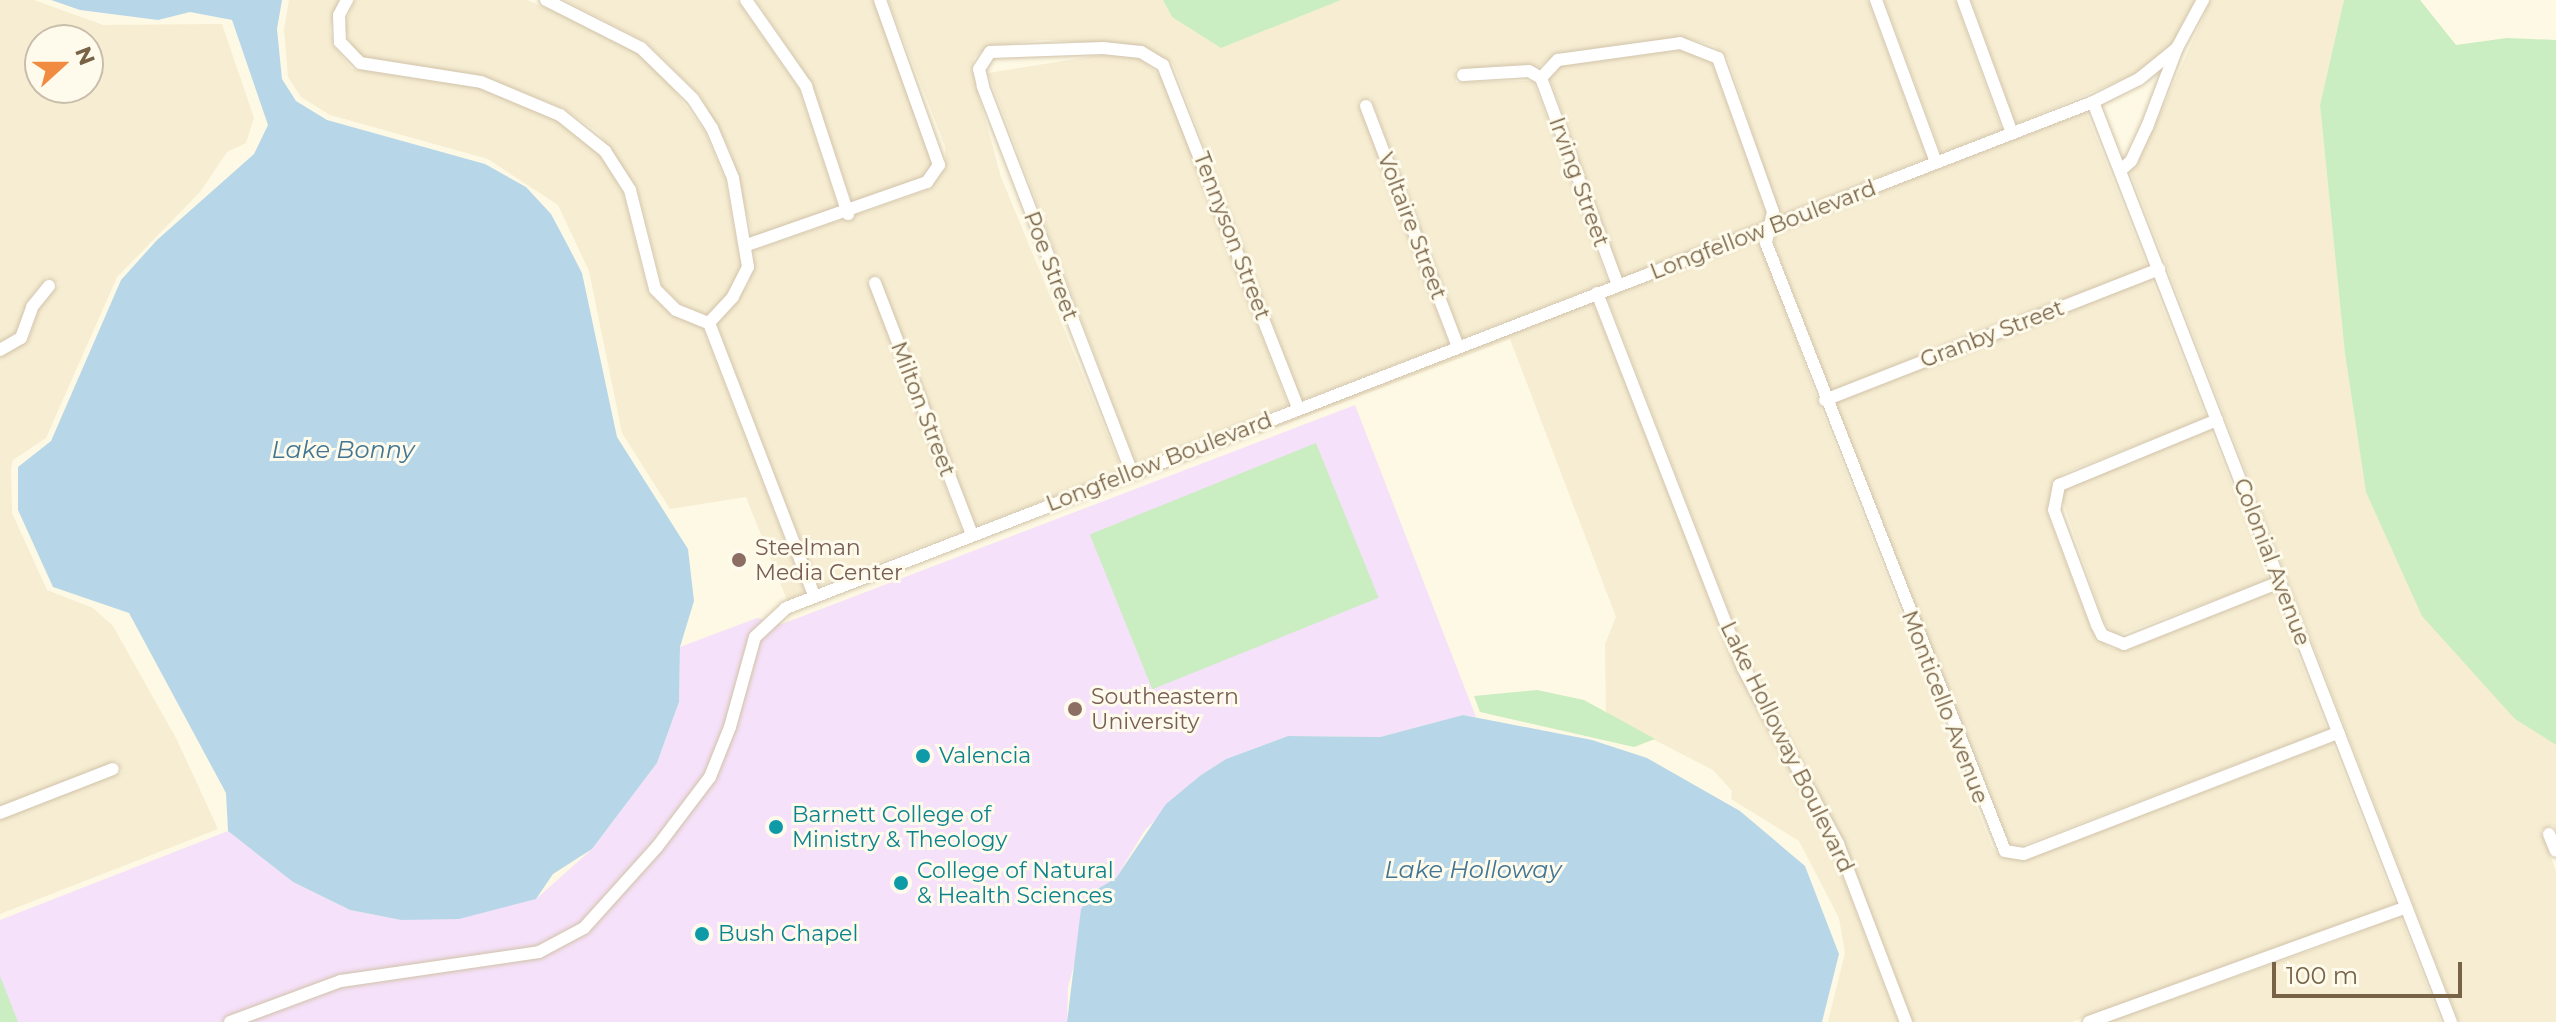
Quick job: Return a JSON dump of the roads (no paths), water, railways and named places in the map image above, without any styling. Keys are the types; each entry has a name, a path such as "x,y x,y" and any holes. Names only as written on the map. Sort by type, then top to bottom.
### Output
{"street":[{"path":"347,0 339,15 340,42 360,63 481,82 577,124 605,151 630,190 655,289 676,310 709,323 814,595"},
{"path":"546,0 619,32 664,65 693,99 725,155 747,245 742,281 709,323"},
{"path":"746,0 806,86 848,214"},
{"path":"747,245 848,214 927,182 939,165 880,0"},
{"path":"1876,0 1936,162"},
{"path":"1963,0 2012,133"},
{"name":"Longfellow Boulevard","path":"230,1022 341,981 539,952 584,928 657,847 710,777 730,727 755,637 786,608 2093,102 2139,79 2177,48 2203,0"},
{"name":"Monticello Avenue","path":"1541,78 1558,60 1680,43 1718,58 1773,212 1766,243 1825,400 2005,851 2024,854 2338,733"},
{"name":"Tennyson Street","path":"984,58 998,50 1103,48 1141,52 1163,65 1298,408"},
{"path":"2121,170 2142,138 2177,48"},
{"name":"Poe Street","path":"984,58 979,69 983,86 1132,473"},
{"path":"1463,75 1529,71 1541,78"},
{"name":"Irving Street","path":"1541,78 1618,285"},
{"name":"Colonial Avenue","path":"2093,102 2451,1022"},
{"name":"Voltaire Street","path":"1366,106 1458,347"},
{"name":"Granby Street","path":"1825,400 2159,269"},
{"name":"Milton Street","path":"875,283 972,534"},
{"path":"0,350 21,338 32,307 49,286"},
{"name":"Lake Holloway Boulevard","path":"1597,293 1743,668 1838,844 1906,1022"},
{"path":"2217,420 2059,485 2054,510 2097,625 2102,635 2124,644 2280,582"},
{"path":"0,813 113,769"},
{"path":"2549,834 2556,851"},
{"path":"2089,1022 2406,907"}],"water":[{"name":"Lake Bonny","path":"51,0 282,0 277,29 282,79 296,101 327,120 485,164 526,187 551,214 582,273 617,437 688,549 694,601 680,647 679,702 657,763 592,849 553,874 536,899 459,919 401,920 350,910 293,882 228,831 226,793 129,613 53,587 18,510 18,467 51,441 121,280 157,240 254,154 268,125 232,20 190,12 158,20 80,10"},
{"name":"Lake Holloway","path":"1463,715 1592,740 1647,758 1740,811 1805,866 1839,954 1822,1022 1067,1022 1081,909 1094,891 1116,878 1166,804 1201,775 1226,759 1288,736 1380,737"}],"place":[{"name":"Steelman Media Center","path":"739,560"},
{"name":"Southeastern University","path":"1075,709"},
{"name":"Valencia","path":"923,756"},
{"name":"Barnett College of Ministry & Theology","path":"776,827"},
{"name":"College of Natural & Health Sciences","path":"901,883"},
{"name":"Bush Chapel","path":"702,934"}]}
